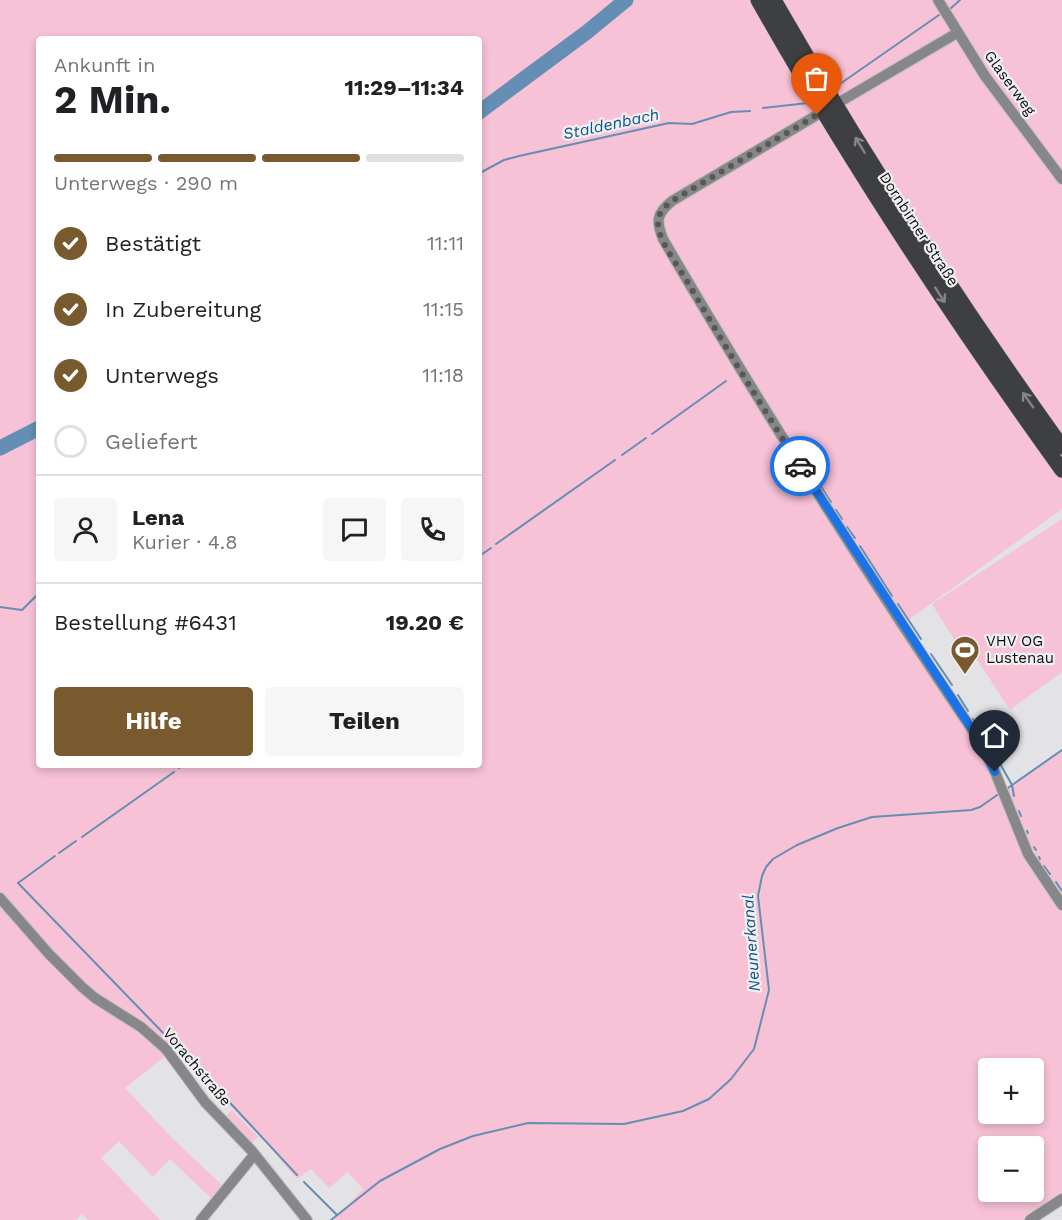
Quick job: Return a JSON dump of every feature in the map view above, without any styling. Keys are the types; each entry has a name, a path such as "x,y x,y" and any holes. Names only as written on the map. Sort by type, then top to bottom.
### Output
{"main road":[{"name":"Dornbirner Straße","path":"758,0 900,233 970,341 1062,470"},
{"name":"Dornbirner Straße","path":"774,0 926,250 1062,447"}],"street":[{"name":"Glaserweg","path":"938,0 985,76 1062,179"},
{"path":"843,100 957,33"},
{"path":"817,115 672,201 663,208 658,225 663,239 720,338 801,469 977,737 1031,860 1062,905"},
{"name":"Vorachstraße","path":"0,898 49,954 82,987 95,998 141,1027 166,1049 205,1102 254,1155 307,1220"},
{"path":"201,1220 254,1155"},
{"path":"1030,1220 1062,1199"}],"shaded area":[{"path":"0,0 616,0 482,105 482,36 36,36 36,425 0,443"},
{"path":"634,0 1062,0 1062,509 907,621 935,677 982,753 1031,868 1062,911 1062,1194 1023,1220 334,1220 363,1189 348,1172 329,1188 311,1169 297,1179 268,1145 175,1049 171,1052 88,989 0,895 0,453 36,435 36,768 482,768 482,118"},
{"path":"1062,519 1062,672 1010,710 976,658 965,657 932,604"},
{"path":"1062,751 1062,901 1040,869 1005,790"},
{"path":"0,898 49,954 168,1054 125,1088 172,1138 225,1188 214,1201 170,1159 153,1177 119,1141 101,1158 160,1220 88,1220 82,1214 76,1220 0,1220"},
{"path":"232,1110 258,1137 250,1145 224,1118"}],"waterway":[{"path":"482,110 626,0"},
{"name":"Staldenbach","path":"950,9 960,0"},
{"name":"Staldenbach","path":"837,86 939,15"},
{"name":"Staldenbach","path":"763,108 808,103"},
{"name":"Staldenbach","path":"482,172 504,160 519,156 669,123 692,124 731,112 750,111"},
{"path":"652,434 726,381"},
{"path":"0,448 36,430"},
{"path":"622,455 646,438"},
{"path":"792,442 831,502"},
{"path":"496,544 615,460"},
{"path":"836,510 842,519"},
{"path":"847,527 855,538"},
{"path":"860,546 892,596"},
{"path":"482,554 491,548"},
{"name":"Staldenbach","path":"0,607 22,610 36,596"},
{"path":"898,604 921,639"},
{"path":"931,654 952,685"},
{"path":"958,695 968,711"},
{"path":"973,719 977,724"},
{"path":"982,732 984,736"},
{"path":"989,744 1012,785 1014,796"},
{"name":"Neunerkanal","path":"1005,790 1062,750"},
{"path":"82,837 174,772"},
{"name":"Neunerkanal","path":"331,1220 380,1181 440,1149 473,1136 528,1123 624,1124 683,1111 709,1099 731,1079 754,1049 769,990 758,896 762,876 773,859 797,845 872,817 971,810 980,807 1000,793"},
{"path":"1019,811 1021,816"},
{"path":"59,853 76,841"},
{"path":"55,856 18,883 168,1038"},
{"path":"1044,866 1050,874"},
{"path":"1056,882 1062,891"},
{"path":"182,1051 297,1175"},
{"path":"304,1182 337,1215"}],"way so far":[{"path":"800,466 738,368 663,239 658,225 663,208 672,201 817,115"}],"place":[{"name":"VHV OG Lustenau","path":"965,676"}],"route":[{"path":"800,466 977,737 995,772"}]}
